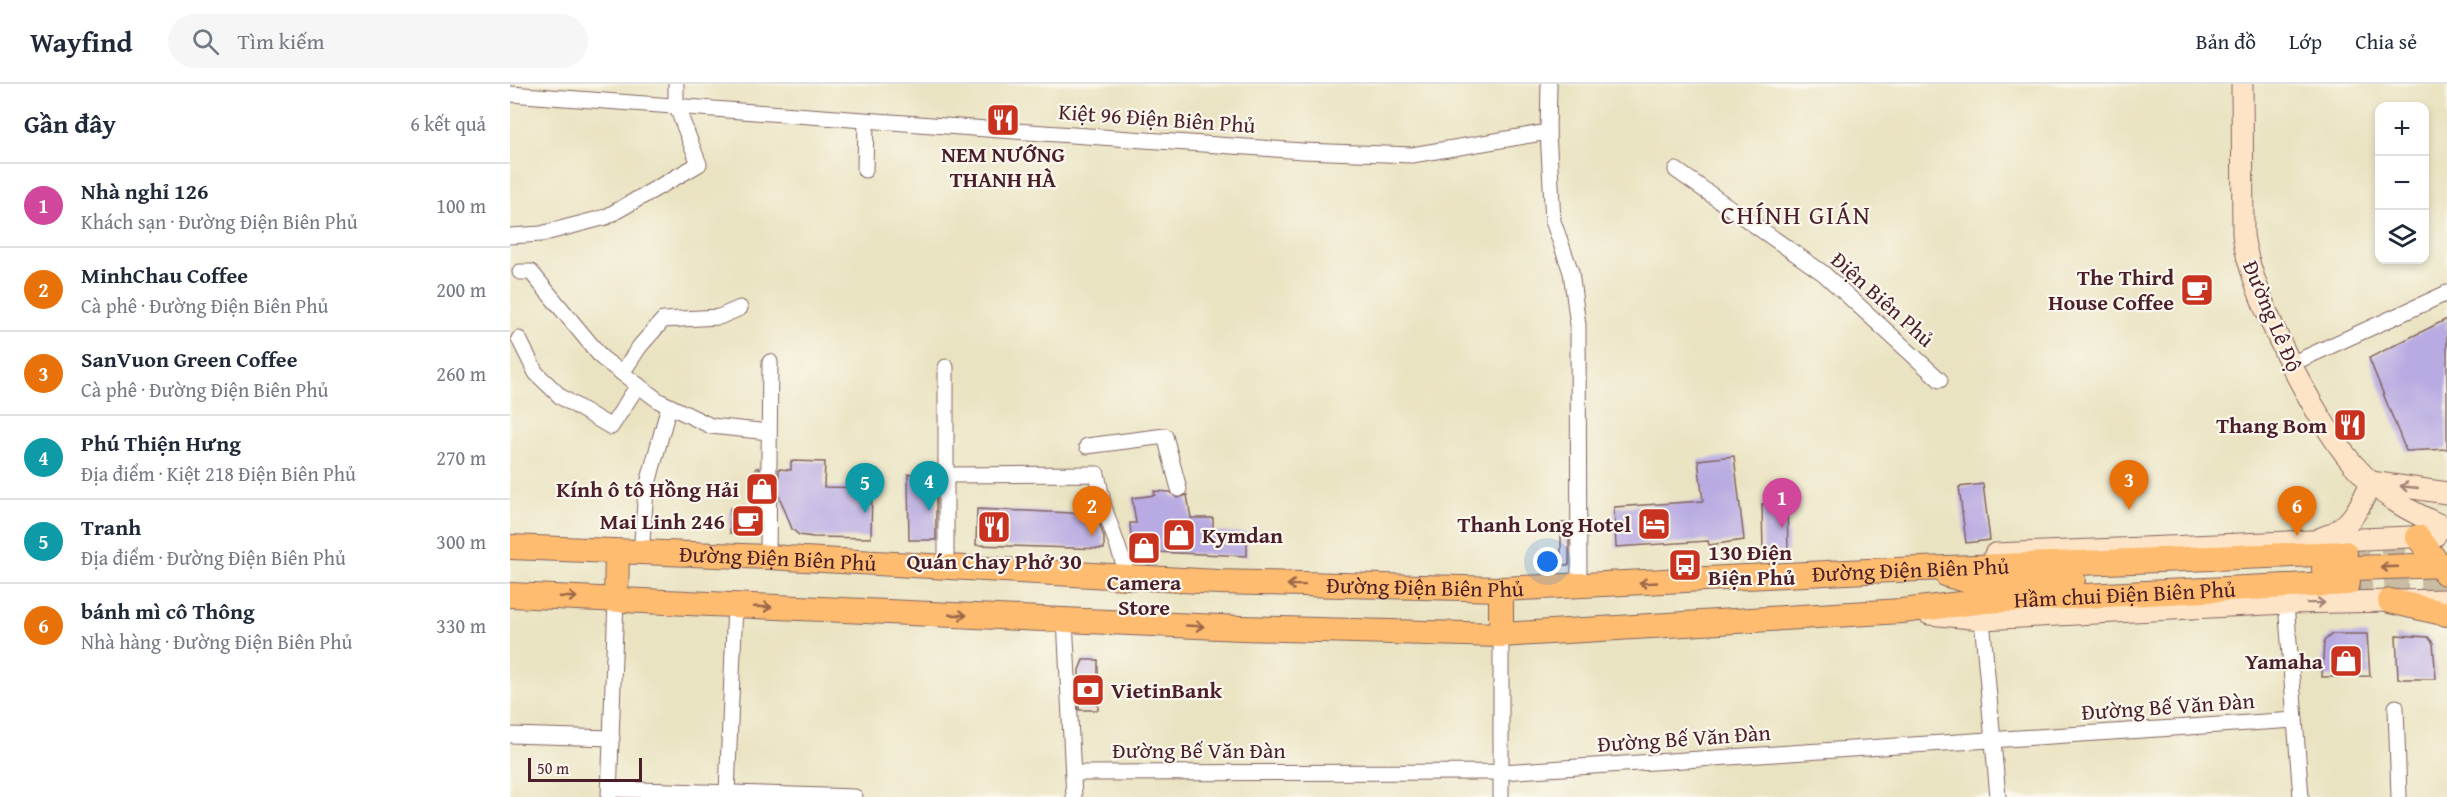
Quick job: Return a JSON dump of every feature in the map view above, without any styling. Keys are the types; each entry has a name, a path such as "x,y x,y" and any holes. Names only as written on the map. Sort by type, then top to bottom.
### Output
{"main road":[{"path":"2418,537 2444,569"},
{"name":"Đường Điện Biên Phủ","path":"510,547 768,557 1271,584 1501,589 1579,587 1928,568"},
{"path":"616,599 617,552"},
{"name":"Hầm chui Điện Biên Phủ","path":"1928,568 2345,553"},
{"path":"1928,568 1980,584 2444,569"},
{"name":"Hầm chui Điện Biên Phủ","path":"1902,611 1985,601 2348,583"},
{"path":"1501,589 1501,635"},
{"name":"Đường Điện Biên Phủ","path":"510,595 1253,629 1501,635 1902,611"},
{"path":"2390,601 2447,614"}],"street":[{"path":"510,236 541,234 606,217 699,164 676,105 676,84"},
{"path":"1549,84 1548,132 1553,221 1571,272 1578,324 1579,587"},
{"name":"Đường Lê Độ","path":"2242,84 2243,234 2246,258 2291,364 2338,445 2371,482 2404,510 2447,528"},
{"name":"Kiệt 96 Điện Biên Phủ","path":"510,94 1303,151 1412,155 1548,132"},
{"path":"865,170 866,121"},
{"name":"Điện Biên Phủ","path":"1676,170 1823,273 1940,380"},
{"path":"520,272 531,272 602,358 669,406 711,426 769,432"},
{"path":"2291,364 2447,293"},
{"path":"622,373 640,345 663,320 719,317 740,308"},
{"path":"519,339 536,373 561,397 610,427 638,386"},
{"path":"768,557 770,362"},
{"path":"946,367 946,566"},
{"path":"641,553 646,491 669,406"},
{"path":"1087,446 1165,436 1179,489"},
{"path":"946,475 1097,474 1104,507 1128,576"},
{"path":"2308,542 2341,529 2360,507 2371,482 2447,493"},
{"name":"Đường Lê Độ","path":"2404,510 2418,537"},
{"name":"Đường Điện Biên Phủ","path":"1928,568 1964,556 2447,536"},
{"path":"616,599 610,793 727,792 855,797"},
{"name":"Đường Điện Biên Phủ","path":"1902,611 1982,619 2286,603 2447,600"},
{"path":"2286,603 2301,797"},
{"path":"727,792 735,605"},
{"path":"1065,619 1074,797"},
{"path":"1982,619 1998,797"},
{"path":"1501,635 1501,797"},
{"path":"2396,707 2399,797"},
{"name":"Đường Bế Văn Đàn","path":"1074,773 1501,772 2295,720"},
{"path":"510,735 612,738"}],"building":[{"path":"2447,319 2447,449 2406,451 2369,358"},
{"path":"1734,456 1744,540 1709,545 1708,541 1616,547 1614,507 1703,501 1698,460"},
{"path":"791,461 825,462 824,487 872,488 871,538 813,537 799,535 792,529 778,493 779,469 791,470"},
{"path":"756,468 759,468 758,533 730,533 730,508 755,509"},
{"path":"908,474 922,474 922,481 936,481 936,540 909,540"},
{"path":"1983,484 1990,540 1966,543 1959,487"},
{"path":"1154,491 1170,492 1177,498 1187,495 1191,518 1213,518 1213,532 1247,533 1247,556 1132,551 1130,523 1136,523 1132,498 1155,495"},
{"path":"1762,504 1787,504 1788,552 1763,553"},
{"path":"977,509 1096,514 1104,537 1104,549 976,545"},
{"path":"1561,523 1569,523 1569,565 1561,565"},
{"name":"Yamaha","path":"2332,634 2367,634 2370,676 2322,677 2324,641"},
{"path":"2396,635 2428,637 2433,643 2436,679 2398,679"},
{"name":"VietinBank","path":"1083,660 1098,660 1098,710 1079,710 1079,670"}],"tunnel":[{"path":"2345,553 2447,551"},
{"path":"2348,583 2447,578"}],"place":[{"name":"NEM NƯỚNG THANH HÀ","path":"1003,120"},
{"name":"The Third House Coffee","path":"2197,290"},
{"name":"Thang Bom","path":"2350,425"},
{"name":"Kính ô tô Hồng Hải","path":"762,489"},
{"name":"SanVuon Green Coffee","path":"2129,510"},
{"name":"Phú Thiện Hưng","path":"929,511"},
{"name":"Tranh","path":"865,513"},
{"name":"Mai Linh 246","path":"748,521"},
{"name":"Thanh Long Hotel","path":"1654,524"},
{"name":"Quán Chay Phở 30","path":"994,527"},
{"name":"Nhà nghỉ 126","path":"1782,528"},
{"name":"Kymdan","path":"1179,535"},
{"name":"MinhChau Coffee","path":"1092,536"},
{"name":"bánh mì cô Thông","path":"2297,536"},
{"name":"Camera Store","path":"1144,548"},
{"name":"130 Điện Biện Phủ","path":"1685,565"},
{"name":"Yamaha","path":"2346,661"},
{"name":"VietinBank","path":"1088,690"}],"district":[{"name":"CHÍNH GIÁN","path":"1796,214"}]}
